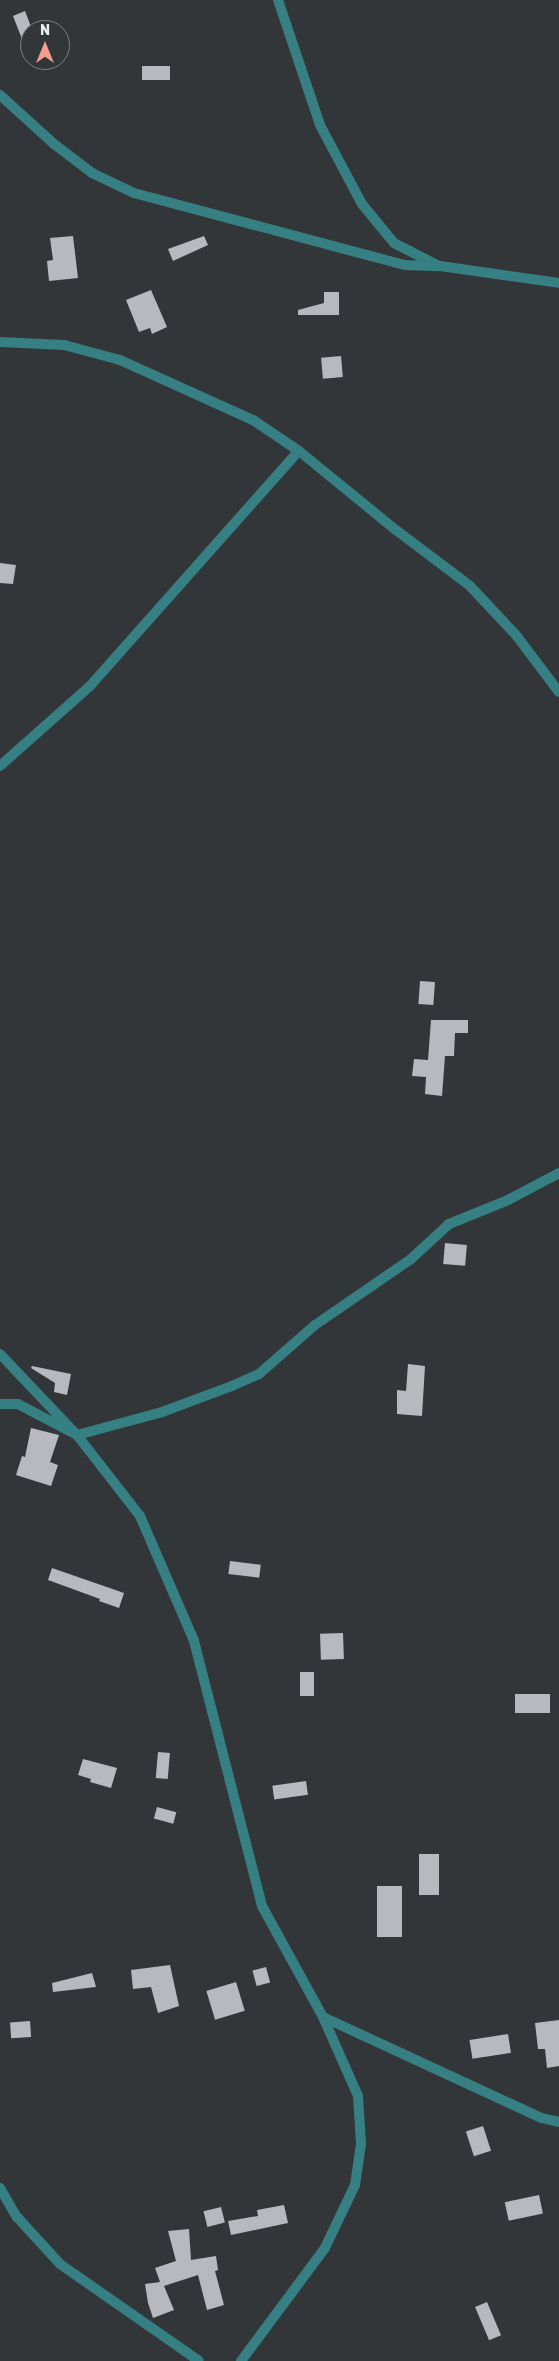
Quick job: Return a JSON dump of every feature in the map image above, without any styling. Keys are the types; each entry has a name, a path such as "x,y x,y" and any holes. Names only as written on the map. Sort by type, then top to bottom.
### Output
{"street":[{"path":"278,0 320,126 362,204 394,243 440,266"},
{"path":"0,95 54,144 92,173 134,193 406,265 440,266 559,283"},
{"path":"0,342 64,345 120,360 253,420 299,451 396,530 470,586 516,635 559,692"},
{"path":"0,766 90,686 299,451"},
{"path":"0,1404 18,1404 77,1435 162,1412 259,1374 315,1325 411,1259 449,1224 508,1200 559,1173"},
{"path":"0,1354 77,1435 140,1516 194,1640 262,1906 323,2017 358,2096 361,2144 355,2185 325,2248 241,2361"},
{"path":"323,2017 542,2118 559,2122"},
{"path":"0,2188 17,2216 60,2264 199,2361"}],"building":[{"path":"25,11 28,20 20,20 20,34 13,16"},
{"path":"142,66 170,66 170,80 142,80"},
{"path":"73,236 78,278 49,281 47,261 53,260 50,238"},
{"path":"204,236 208,245 173,261 168,249"},
{"path":"151,290 167,327 152,334 150,328 139,332 126,300"},
{"path":"324,292 339,292 339,315 298,315 298,310 324,303"},
{"path":"341,356 343,377 323,379 321,358"},
{"path":"0,563 16,565 13,584 0,583"},
{"path":"420,981 435,982 433,1005 418,1004"},
{"path":"431,1020 468,1020 468,1033 455,1033 454,1056 445,1056 442,1096 425,1094 426,1077 412,1076 414,1059 428,1060"},
{"path":"445,1243 467,1245 465,1266 443,1264"},
{"path":"408,1364 425,1366 422,1416 397,1414 397,1390 406,1391"},
{"path":"32,1366 71,1374 67,1395 54,1392 55,1383 31,1368"},
{"path":"31,1428 59,1435 50,1462 58,1465 51,1486 16,1475 22,1456 25,1457"},
{"path":"230,1561 261,1565 259,1578 228,1574"},
{"path":"52,1568 124,1593 119,1608 48,1580"},
{"path":"343,1633 344,1659 321,1660 320,1634"},
{"path":"300,1672 314,1672 314,1696 300,1696"},
{"path":"515,1694 550,1694 550,1713 515,1713"},
{"path":"158,1752 170,1753 168,1779 156,1778"},
{"path":"83,1759 117,1768 111,1788 90,1782 91,1779 78,1775"},
{"path":"306,1781 308,1795 274,1800 272,1786"},
{"path":"157,1807 176,1812 173,1824 154,1819"},
{"path":"419,1854 439,1854 439,1895 419,1895"},
{"path":"377,1886 402,1886 402,1937 377,1937"},
{"path":"170,1965 179,2006 158,2013 151,1987 133,1989 131,1970"},
{"path":"266,1967 270,1982 257,1986 252,1971"},
{"path":"92,1973 96,1987 53,1992 52,1983"},
{"path":"236,1982 245,2011 215,2020 206,1991"},
{"path":"559,2020 559,2066 547,2068 545,2049 538,2049 535,2023"},
{"path":"30,2021 31,2037 11,2038 10,2022"},
{"path":"508,2034 511,2053 472,2059 469,2040"},
{"path":"483,2126 491,2151 474,2156 466,2132"},
{"path":"539,2195 543,2214 509,2221 505,2202"},
{"path":"284,2205 288,2223 231,2235 228,2221 258,2216 257,2210"},
{"path":"221,2207 225,2223 207,2227 204,2211"},
{"path":"189,2229 191,2260 216,2256 218,2270 215,2271 224,2305 207,2310 198,2275 164,2286 174,2310 153,2318 145,2284 160,2282 155,2268 176,2261 168,2231"},
{"path":"487,2302 501,2335 489,2340 475,2307"}]}
